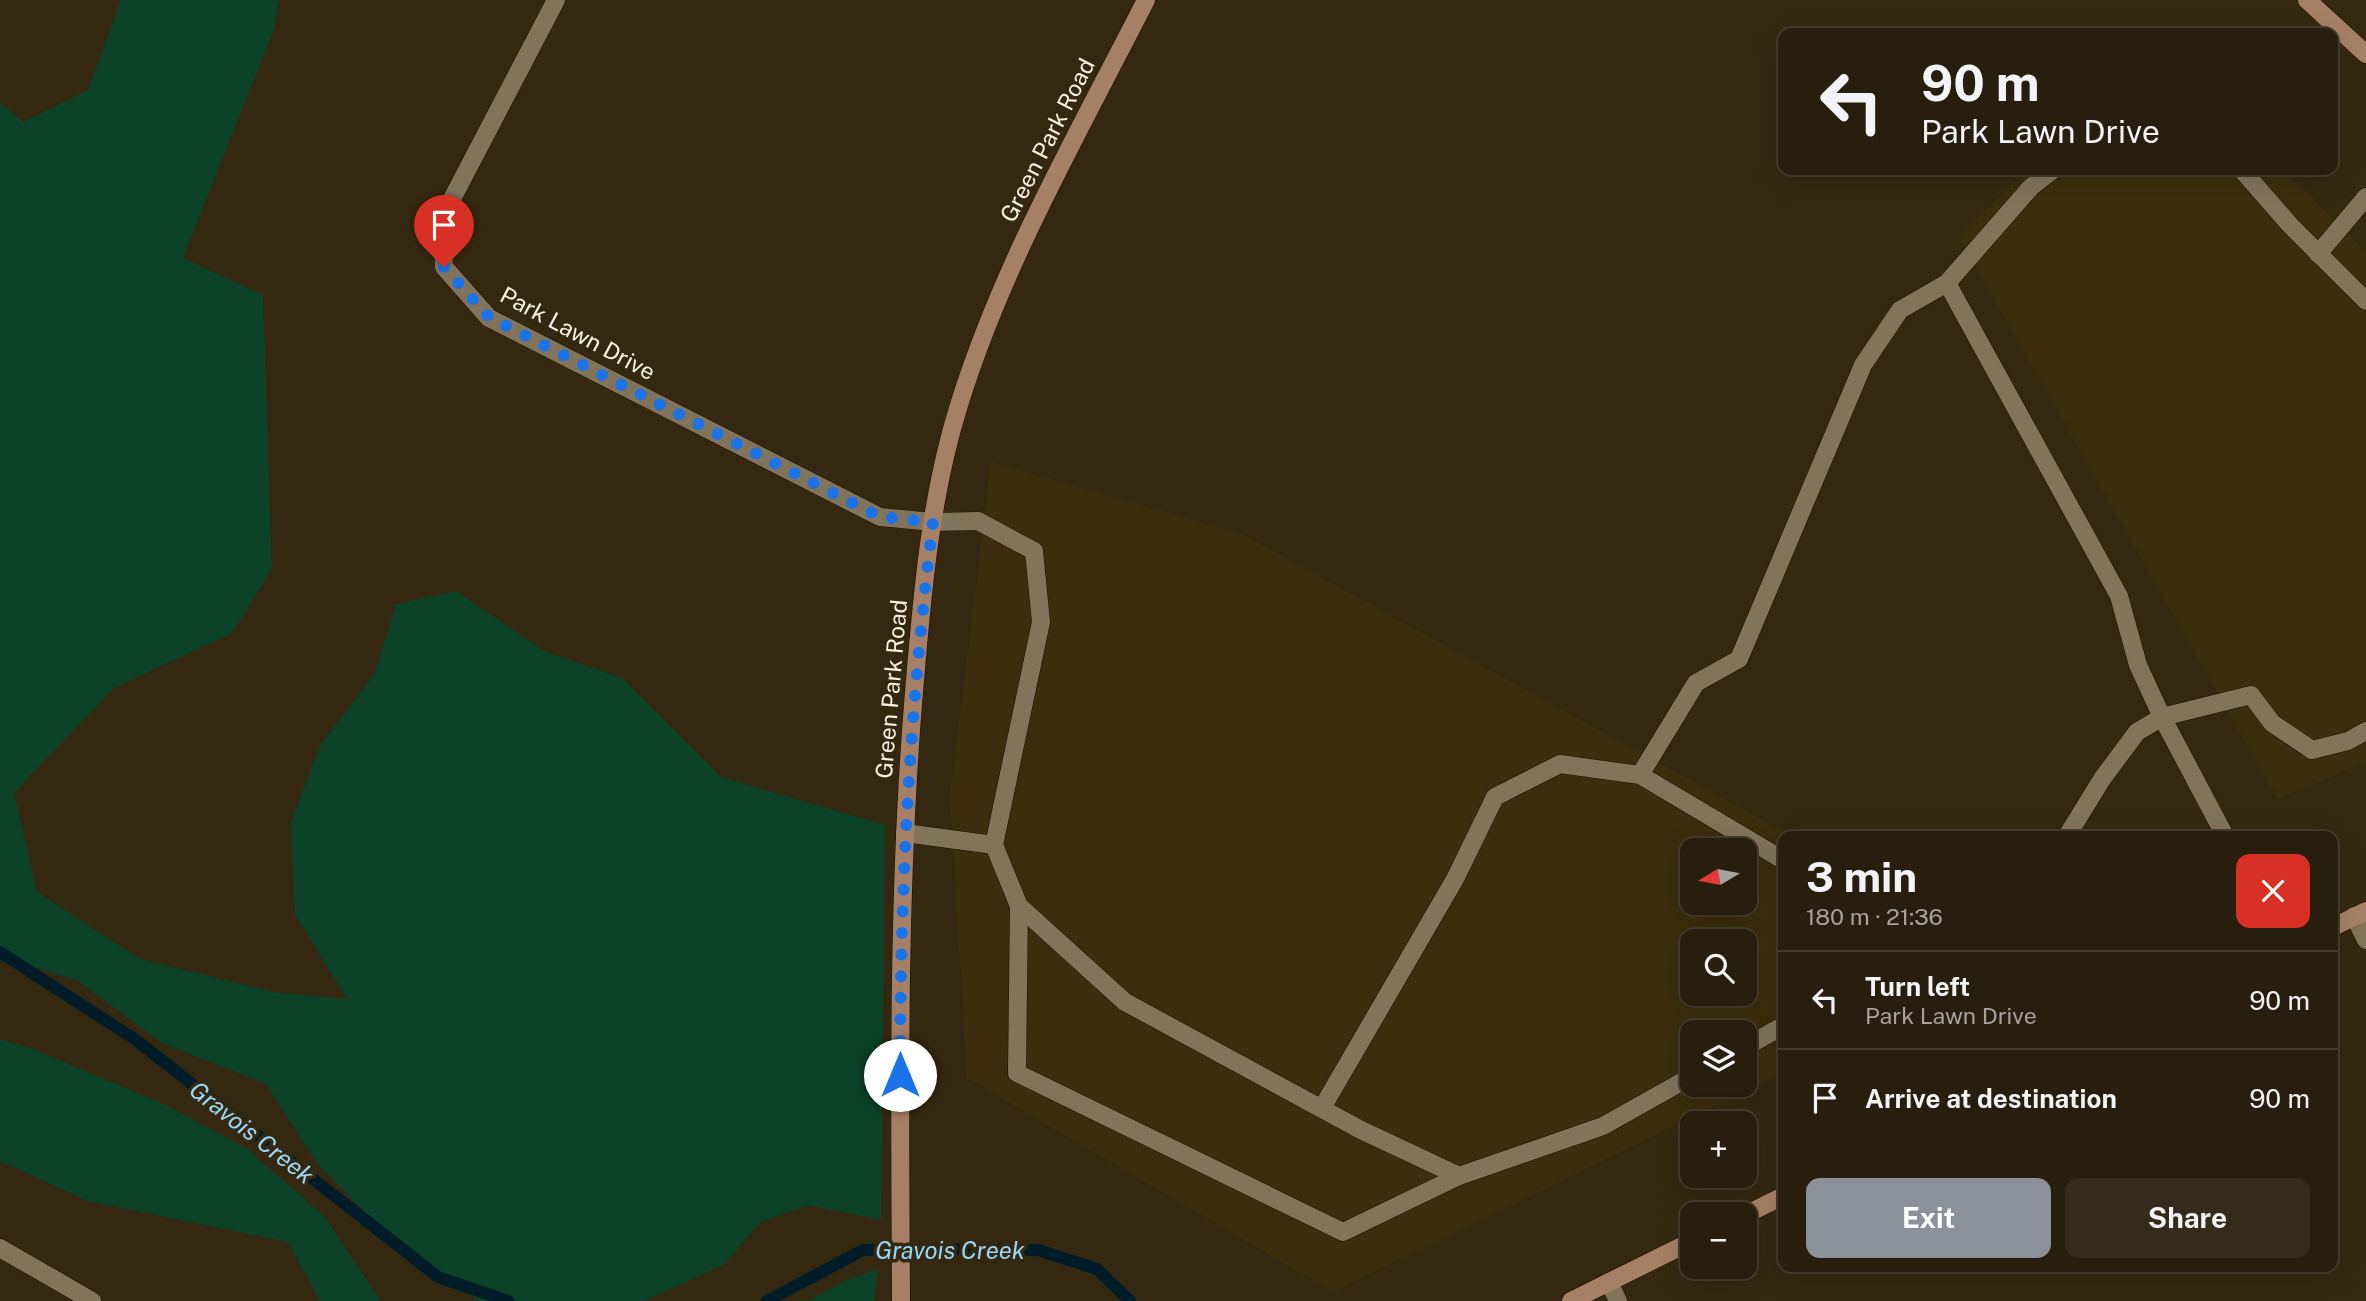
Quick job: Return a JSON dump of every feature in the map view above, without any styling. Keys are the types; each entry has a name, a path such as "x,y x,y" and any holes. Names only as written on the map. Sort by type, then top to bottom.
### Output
{"street":[{"name":"Park Lawn Drive","path":"556,0 442,218 444,267 489,317 880,517 933,522 978,522 1034,551 1041,622 994,845"},
{"name":"Green Park Road","path":"901,1301 900,967 905,834 920,617 942,471 954,421 978,346 1040,206 1146,0"},
{"path":"2306,0 2337,28"},
{"path":"2338,29 2366,54"},
{"path":"1640,775 1696,683 1740,659 1863,365 1900,310 1947,283 2031,187 2047,175"},
{"path":"2246,175 2290,225 2366,302"},
{"path":"2318,254 2366,197"},
{"path":"1947,283 2119,596 2138,665 2162,717 2222,831"},
{"path":"2070,831 2102,779 2137,732 2162,717 2250,695 2272,723 2312,750 2348,741 2366,731"},
{"path":"1322,1108 1455,879 1496,797 1560,764 1640,775 1778,857"},
{"path":"905,834 994,845 1019,906 1017,1073 1343,1232 1458,1176 1603,1126 1680,1083"},
{"path":"1019,906 1125,1002 1361,1130 1458,1176"},
{"path":"2338,924 2360,913 2366,940"},
{"path":"1757,1040 1778,1029"},
{"path":"1757,1209 1778,1198"},
{"path":"1571,1301 1680,1247"},
{"path":"0,1248 92,1301"},
{"path":"1609,1282 1618,1301"}],"shaded area":[{"path":"2020,175 2289,175 2366,252 2366,762 2278,799 1959,237"},
{"path":"991,462 1242,534 1783,831 1778,831 1778,1075 1757,1086 1757,1020 1680,1020 1680,1097 1734,1097 1705,1111 1680,1111 1680,1123 1333,1292 967,1078 950,797"}],"green space":[{"path":"121,0 279,0 273,32 183,258 263,295 272,569 232,633 114,688 14,793 37,892 140,959 273,992 347,999 295,914 291,822 320,746 375,673 396,604 456,591 546,652 622,678 721,777 885,825 881,1220 808,1205 760,1222 725,1264 644,1301 479,1301 407,1255 317,1163 266,1084 162,1043 78,981 0,956 0,102 23,122 88,90"},
{"path":"0,1039 33,1049 165,1105 246,1148 324,1216 381,1301 320,1301 288,1242 88,1201 0,1161"},
{"path":"878,1269 874,1301 808,1301 844,1281"}],"waterway":[{"name":"Gravois Creek","path":"0,952 136,1040 438,1277 508,1301"},
{"name":"Gravois Creek","path":"767,1301 863,1250 940,1249 1038,1250 1097,1269 1130,1301"}],"route":[{"path":"444,267 489,317 880,517 933,522 920,617 909,758 900,967 900,1075"}]}
